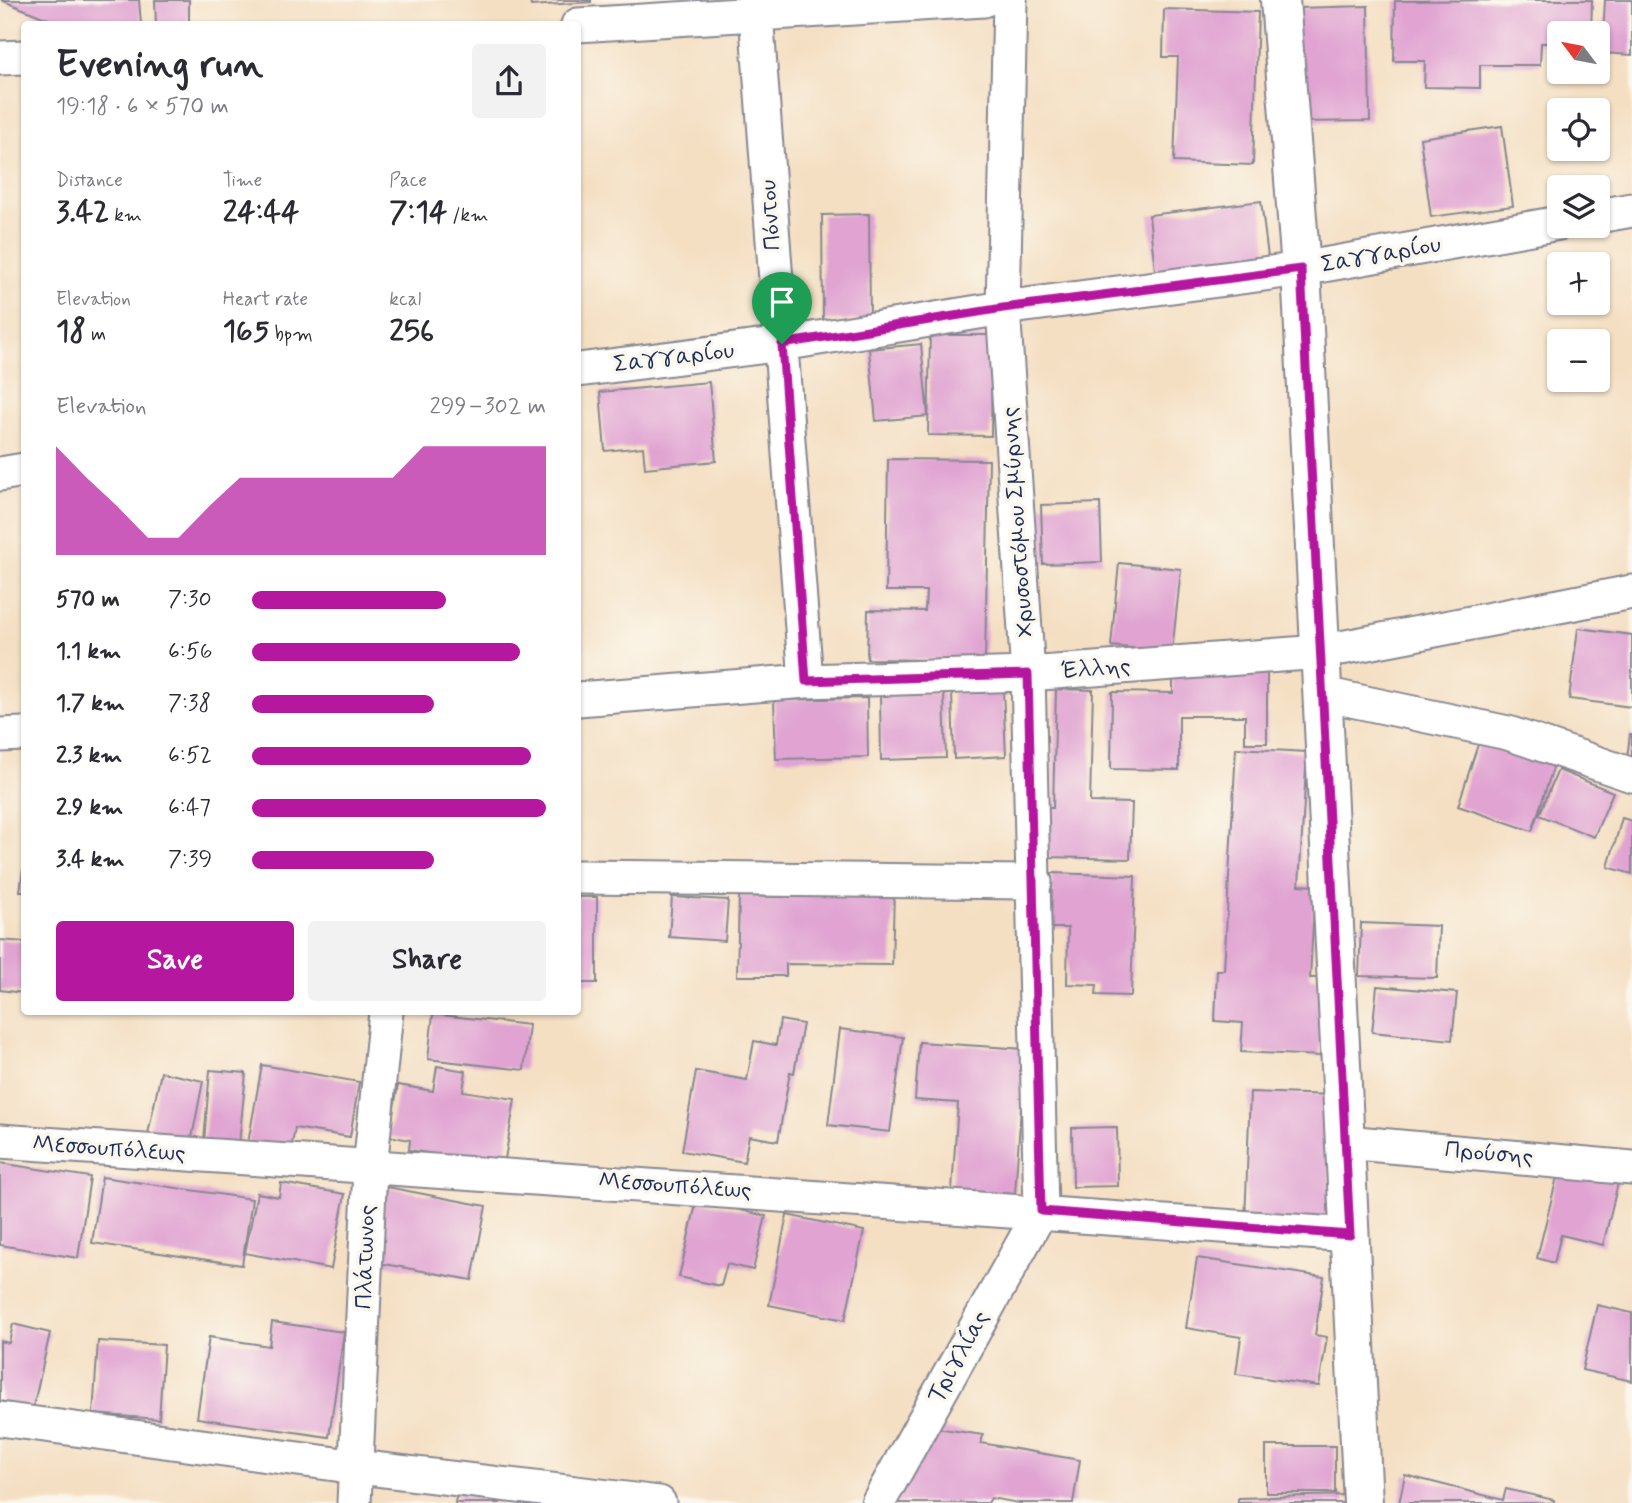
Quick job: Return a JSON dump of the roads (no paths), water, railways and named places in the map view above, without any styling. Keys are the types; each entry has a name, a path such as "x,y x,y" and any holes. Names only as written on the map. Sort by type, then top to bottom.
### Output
{"street":[{"path":"581,25 756,7 984,0"},
{"name":"Χρυσοστόμου Σμύρνης","path":"1010,0 1003,308 1028,674 1041,1211"},
{"path":"1280,0 1301,269 1363,1503"},
{"name":"Πόντου","path":"756,7 806,681"},
{"path":"0,58 21,57"},
{"path":"1610,214 1632,210"},
{"name":"Σαγγαρίου","path":"581,370 782,344 1003,308 1301,269 1547,225"},
{"path":"0,474 21,470"},
{"name":"Έλλης","path":"581,699 806,681 1028,674 1320,652 1632,592"},
{"path":"1323,694 1507,733 1632,775"},
{"path":"0,736 21,734"},
{"path":"581,877 1035,882"},
{"name":"Πλάτωνος","path":"354,1503 358,1467 370,1168 386,1015"},
{"name":"Μεσσουπόλεως","path":"0,1141 370,1168 1041,1211 1350,1235"},
{"name":"Προύσης","path":"1345,1142 1632,1168"},
{"name":"Τριγλίας","path":"878,1503 1041,1211"},
{"path":"0,1419 358,1467 659,1503"}]}
